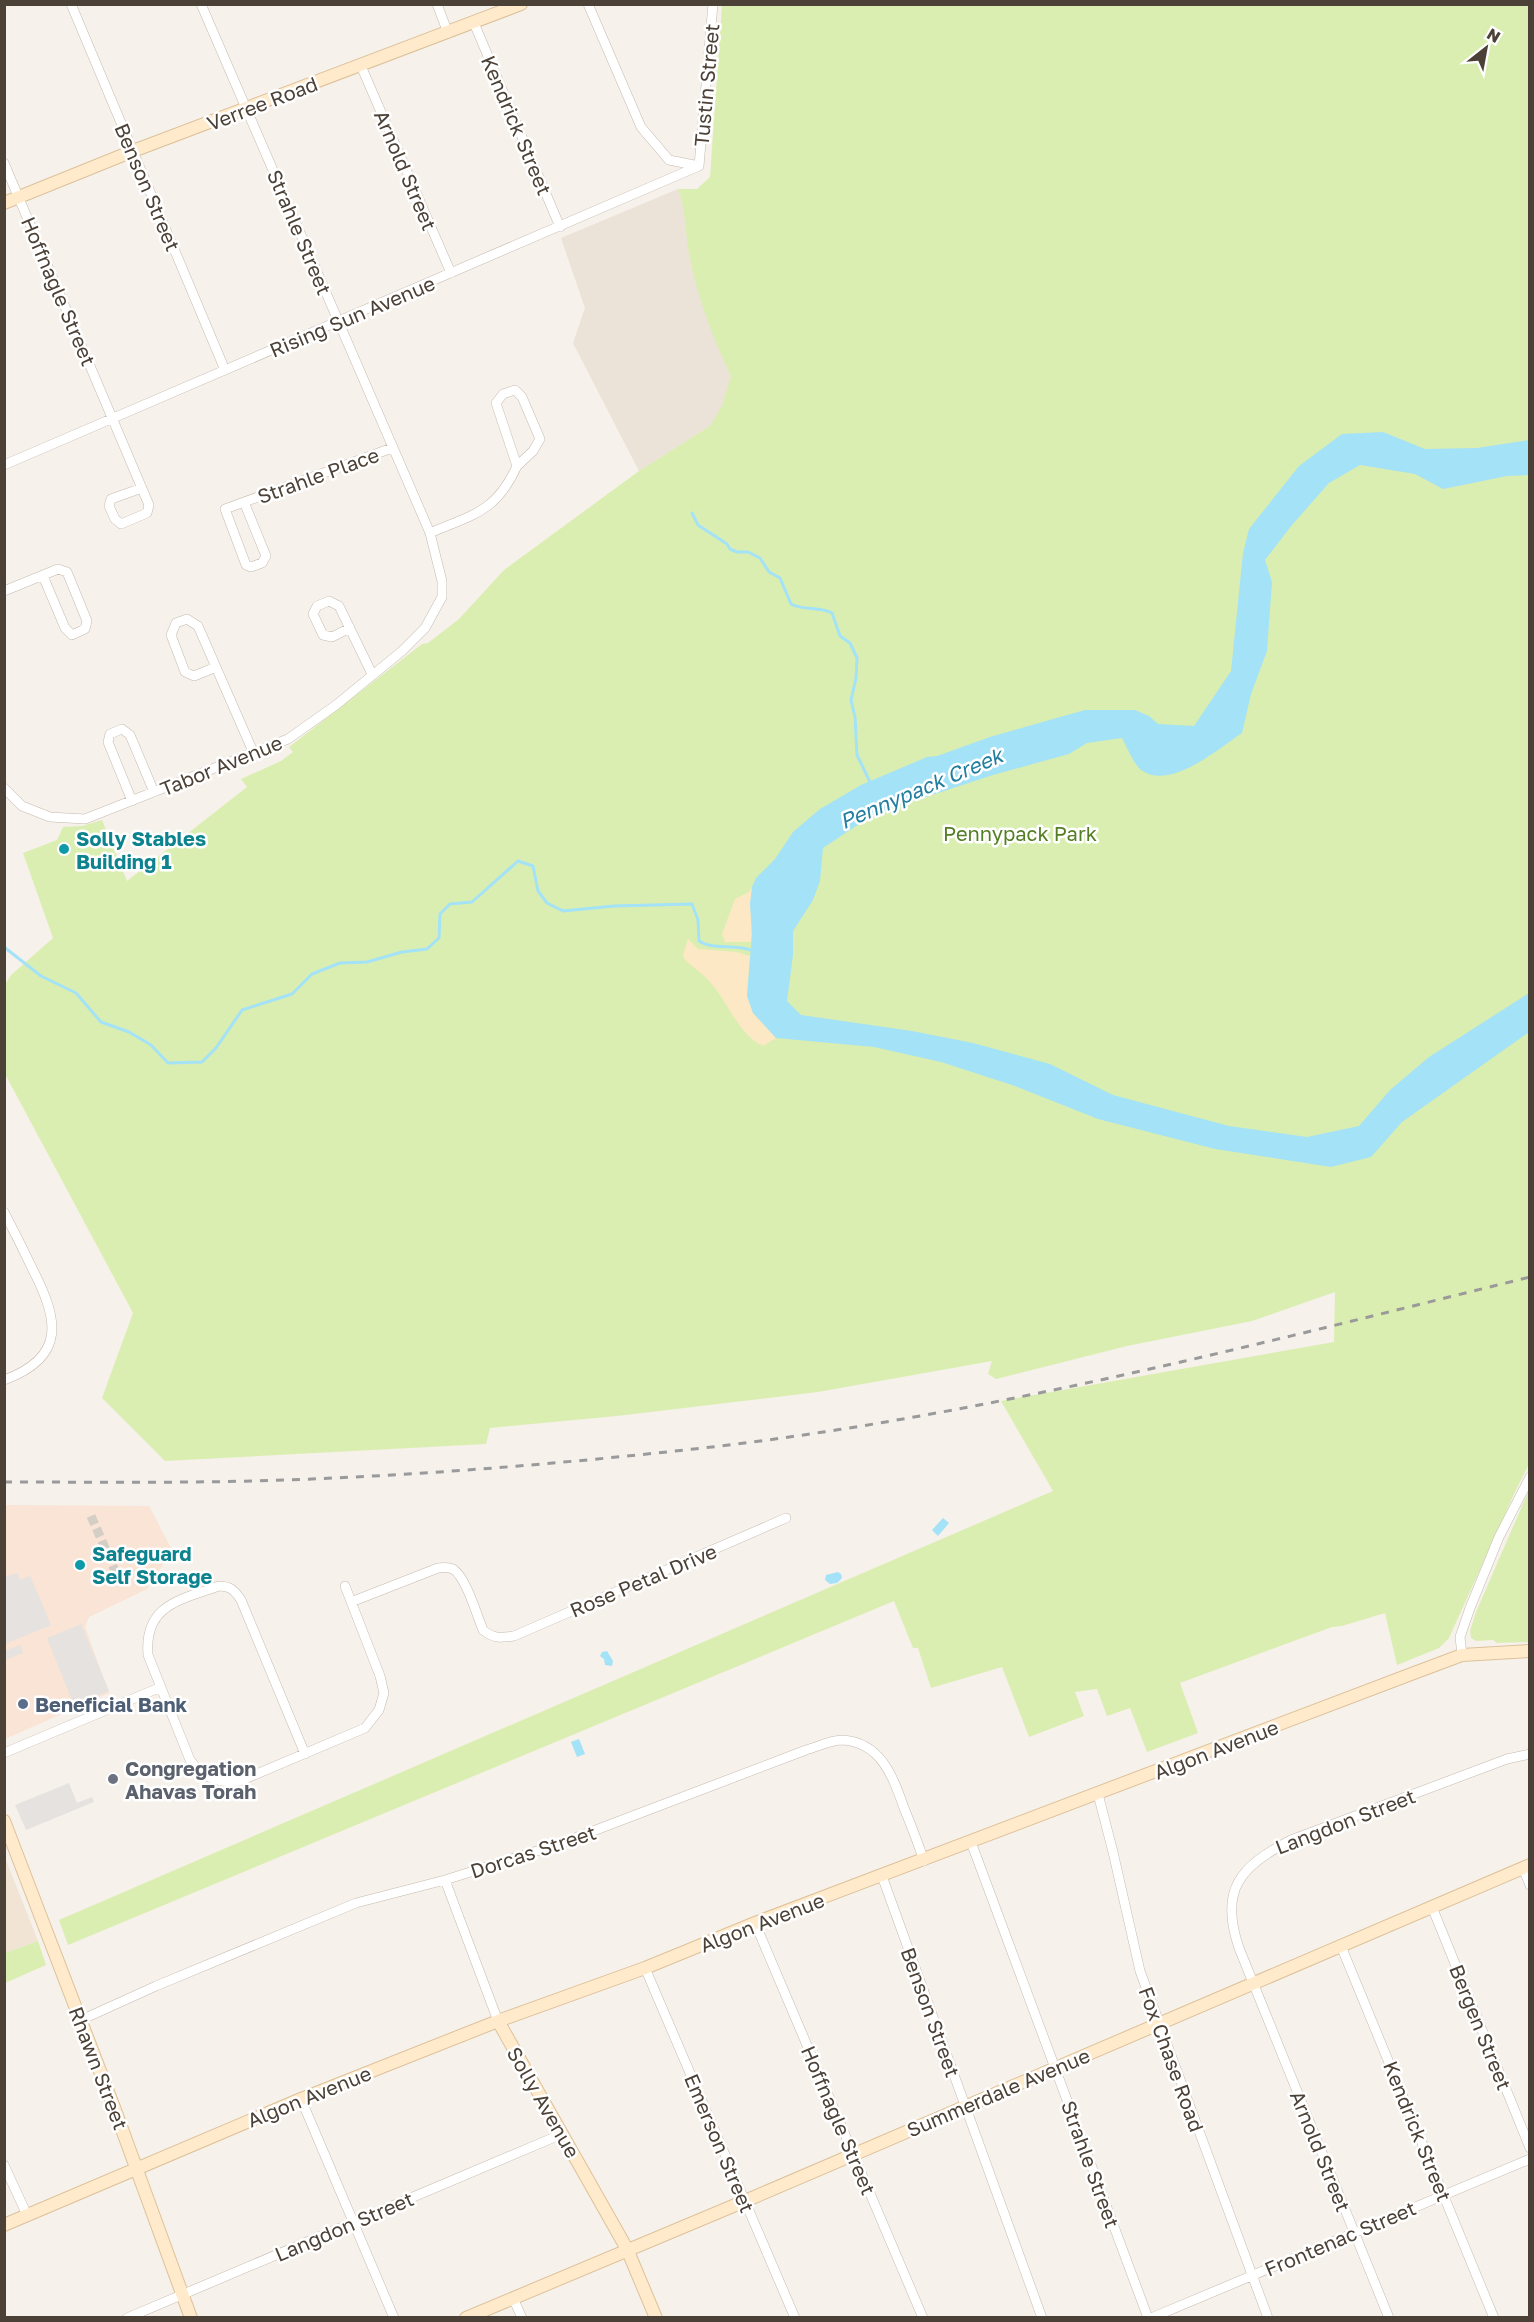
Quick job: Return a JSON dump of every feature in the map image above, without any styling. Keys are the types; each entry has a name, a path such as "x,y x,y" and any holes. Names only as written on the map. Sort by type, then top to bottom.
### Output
{"street":[{"name":"Benson Street","path":"71,4 225,370"},
{"name":"Strahle Street","path":"201,4 430,533 442,581 442,597 425,628"},
{"path":"437,4 448,33"},
{"name":"Verree Road","path":"4,203 133,151 521,4"},
{"path":"588,4 641,127 669,160 699,166"},
{"name":"Tustin Street","path":"699,166 713,4"},
{"name":"Kendrick Street","path":"474,23 560,227"},
{"name":"Arnold Street","path":"362,66 451,273"},
{"name":"Hoffnagle Street","path":"4,163 114,418 149,505 147,513 121,524 115,519 109,506 111,499 142,488"},
{"name":"Rising Sun Avenue","path":"5,462 338,323 699,166"},
{"path":"430,533 480,512 496,501 511,480 517,466 533,451 540,439 522,397 515,390 503,394 496,403 517,466"},
{"name":"Strahle Place","path":"244,502 266,556 262,563 251,567 246,565 225,509 244,502 392,448"},
{"path":"4,591 58,569 67,572 87,621 85,629 72,634 65,628 43,576"},
{"path":"216,667 194,676 185,672 171,635 176,623 187,619 198,626 216,667 254,754"},
{"path":"350,628 372,674"},
{"name":"Tabor Avenue","path":"4,788 21,805 50,817 85,819 288,739 336,705 402,651 425,628"},
{"path":"132,801 108,742 110,734 122,729 130,735 154,792"},
{"path":"4,1212 48,1300 52,1321 50,1340 43,1356 32,1368 4,1380"},
{"path":"1462,1655 1460,1637 1470,1608 1500,1537 1530,1477"},
{"name":"Rose Petal Drive","path":"351,1602 438,1568 447,1567 455,1570 462,1579 483,1630 490,1636 499,1638 514,1636 786,1518"},
{"path":"305,1754 241,1600 235,1591 227,1586 219,1586 170,1604 156,1617 149,1628 148,1655 190,1760 197,1769 214,1780 225,1783 240,1781 305,1754 365,1728 380,1710 384,1693 380,1676 345,1586"},
{"name":"Algon Avenue","path":"4,2225 301,2098 1462,1655 1530,1651"},
{"path":"4,1753 161,1687"},
{"name":"Dorcas Street","path":"81,2020 156,1986 356,1903 445,1880 559,1844 806,1750 841,1740 860,1744 874,1751 890,1770 924,1861"},
{"name":"Langdon Street","path":"1254,1983 1232,1929 1230,1906 1237,1884 1251,1863 1266,1852 1291,1840 1508,1759 1530,1754"},
{"name":"Fox Chase Road","path":"1098,1794 1140,1971 1268,2318"},
{"name":"Rhawn Street","path":"4,1821 137,2168 190,2318"},
{"name":"Strahle Street","path":"971,1842 1149,2318"},
{"path":"1526,1867 1530,1885"},
{"name":"Summerdale Avenue","path":"466,2318 1526,1867"},
{"name":"Benson Street","path":"882,1875 1042,2318"},
{"name":"Solly Avenue","path":"445,1880 498,2021 627,2249 656,2318"},
{"name":"Bergen Street","path":"1432,1907 1530,2148"},
{"name":"Hoffnagle Street","path":"755,1923 923,2318"},
{"name":"Kendrick Street","path":"1341,1946 1494,2318"},
{"name":"Emerson Street","path":"645,1968 795,2318"},
{"name":"Arnold Street","path":"1254,1983 1389,2318"},
{"path":"301,2098 394,2318"},
{"name":"Langdon Street","path":"127,2318 562,2134"},
{"name":"Frontenac Street","path":"1149,2318 1530,2159"},
{"path":"4,2165 27,2215"},
{"path":"513,2298 522,2318"}],"shaded area":[{"path":"678,189 761,394 639,471 573,343 585,308 561,238"},
{"path":"5,1505 149,1506 172,1550 147,1589 89,1617 85,1627 109,1693 5,1739"},
{"path":"17,1573 20,1580 30,1576 51,1625 5,1644 5,1577"},
{"path":"81,1624 109,1691 74,1705 47,1638"},
{"path":"20,1645 23,1653 5,1660 5,1651"},
{"path":"69,1783 77,1803 92,1797 94,1802 26,1830 15,1805"},
{"path":"4,1855 38,1941 5,1953 4,1953"}],"green space":[{"name":"Pennypack Park","path":"722,5 1529,5 1529,1464 1449,1638 1439,1648 1397,1665 1385,1613 1332,1627 1180,1683 1198,1733 1147,1752 1130,1708 1107,1716 1097,1689 1075,1692 1084,1716 1029,1737 1002,1667 931,1688 918,1648 913,1648 894,1601 68,1945 59,1920 1053,1491 1001,1401 1334,1342 1335,1292 1252,1321 1127,1346 996,1379 988,1374 992,1361 818,1392 617,1416 490,1428 486,1444 165,1461 102,1398 133,1313 5,1074 4,986 11,975 53,938 23,853 57,840 63,827 82,826 102,820 127,881 247,787 241,779 281,761 293,752 289,747 422,644 428,643 459,619 504,570 639,471 710,426 722,406 731,376 711,331 696,285 689,253 683,204 678,189 697,189 710,177"},
{"path":"1529,1490 1529,1642 1476,1641 1471,1638 1470,1631 1476,1612"},
{"path":"38,1941 46,1965 5,1983 5,1953"}],"sand":[{"path":"752,887 751,942 725,942 722,934 735,899 749,892"},
{"path":"688,939 698,949 736,952 750,956 747,996 753,1013 776,1038 763,1046 746,1033 717,990 685,960 683,955"}],"water":[{"name":"Pennypack Creek","path":"1383,432 1425,449 1477,448 1529,440 1529,475 1507,476 1443,489 1415,474 1360,465 1329,483 1265,560 1272,582 1267,651 1251,694 1242,733 1193,765 1166,775 1153,775 1141,770 1122,738 1087,743 1069,754 993,775 874,814 823,848 820,881 813,900 793,931 793,955 787,1001 801,1015 912,1031 973,1043 1050,1064 1113,1095 1229,1126 1307,1137 1359,1126 1390,1090 1429,1057 1529,993 1529,1032 1402,1122 1371,1157 1331,1167 1215,1149 1098,1119 1012,1085 941,1062 874,1047 776,1038 753,1013 747,996 752,934 750,904 752,887 756,878 775,859 793,832 820,809 861,785 927,757 937,756 990,737 1085,710 1135,710 1149,716 1158,724 1194,726 1231,671 1243,553 1249,529 1299,466 1342,434"},
{"path":"943,1518 949,1523 938,1536 932,1530"},
{"path":"838,1572 842,1578 837,1583 830,1584 825,1580 826,1575"},
{"path":"607,1651 613,1661 612,1666 605,1665 604,1659 600,1656 602,1652"},
{"path":"579,1739 585,1754 577,1757 571,1742"}],"waterway":[{"path":"692,513 698,525 727,544 730,549 737,552 748,552 760,558 769,572 780,578 791,604 832,613 840,636 850,643 857,658 856,678 851,700 855,717 857,755 871,784"},
{"path":"4,947 41,976 76,993 101,1022 129,1032 151,1045 168,1063 202,1062 216,1048 242,1010 292,994 312,974 340,963 367,962 402,952 427,949 439,938 440,914 450,904 472,902 518,861 533,866 538,891 547,903 563,911 614,906 692,904 698,920 699,941 711,946 740,947 753,951"}],"tunnel":[{"path":"91,1516 120,1582"}],"railway":[{"path":"4,1482 253,1481 419,1473 639,1455 800,1435 905,1419 1115,1377 1530,1277"}],"place":[{"name":"Solly Stables Building 1","path":"64,849"},
{"name":"Safeguard Self Storage","path":"80,1565"},
{"name":"Beneficial Bank","path":"23,1704"},
{"name":"Congregation Ahavas Torah","path":"113,1779"}]}
